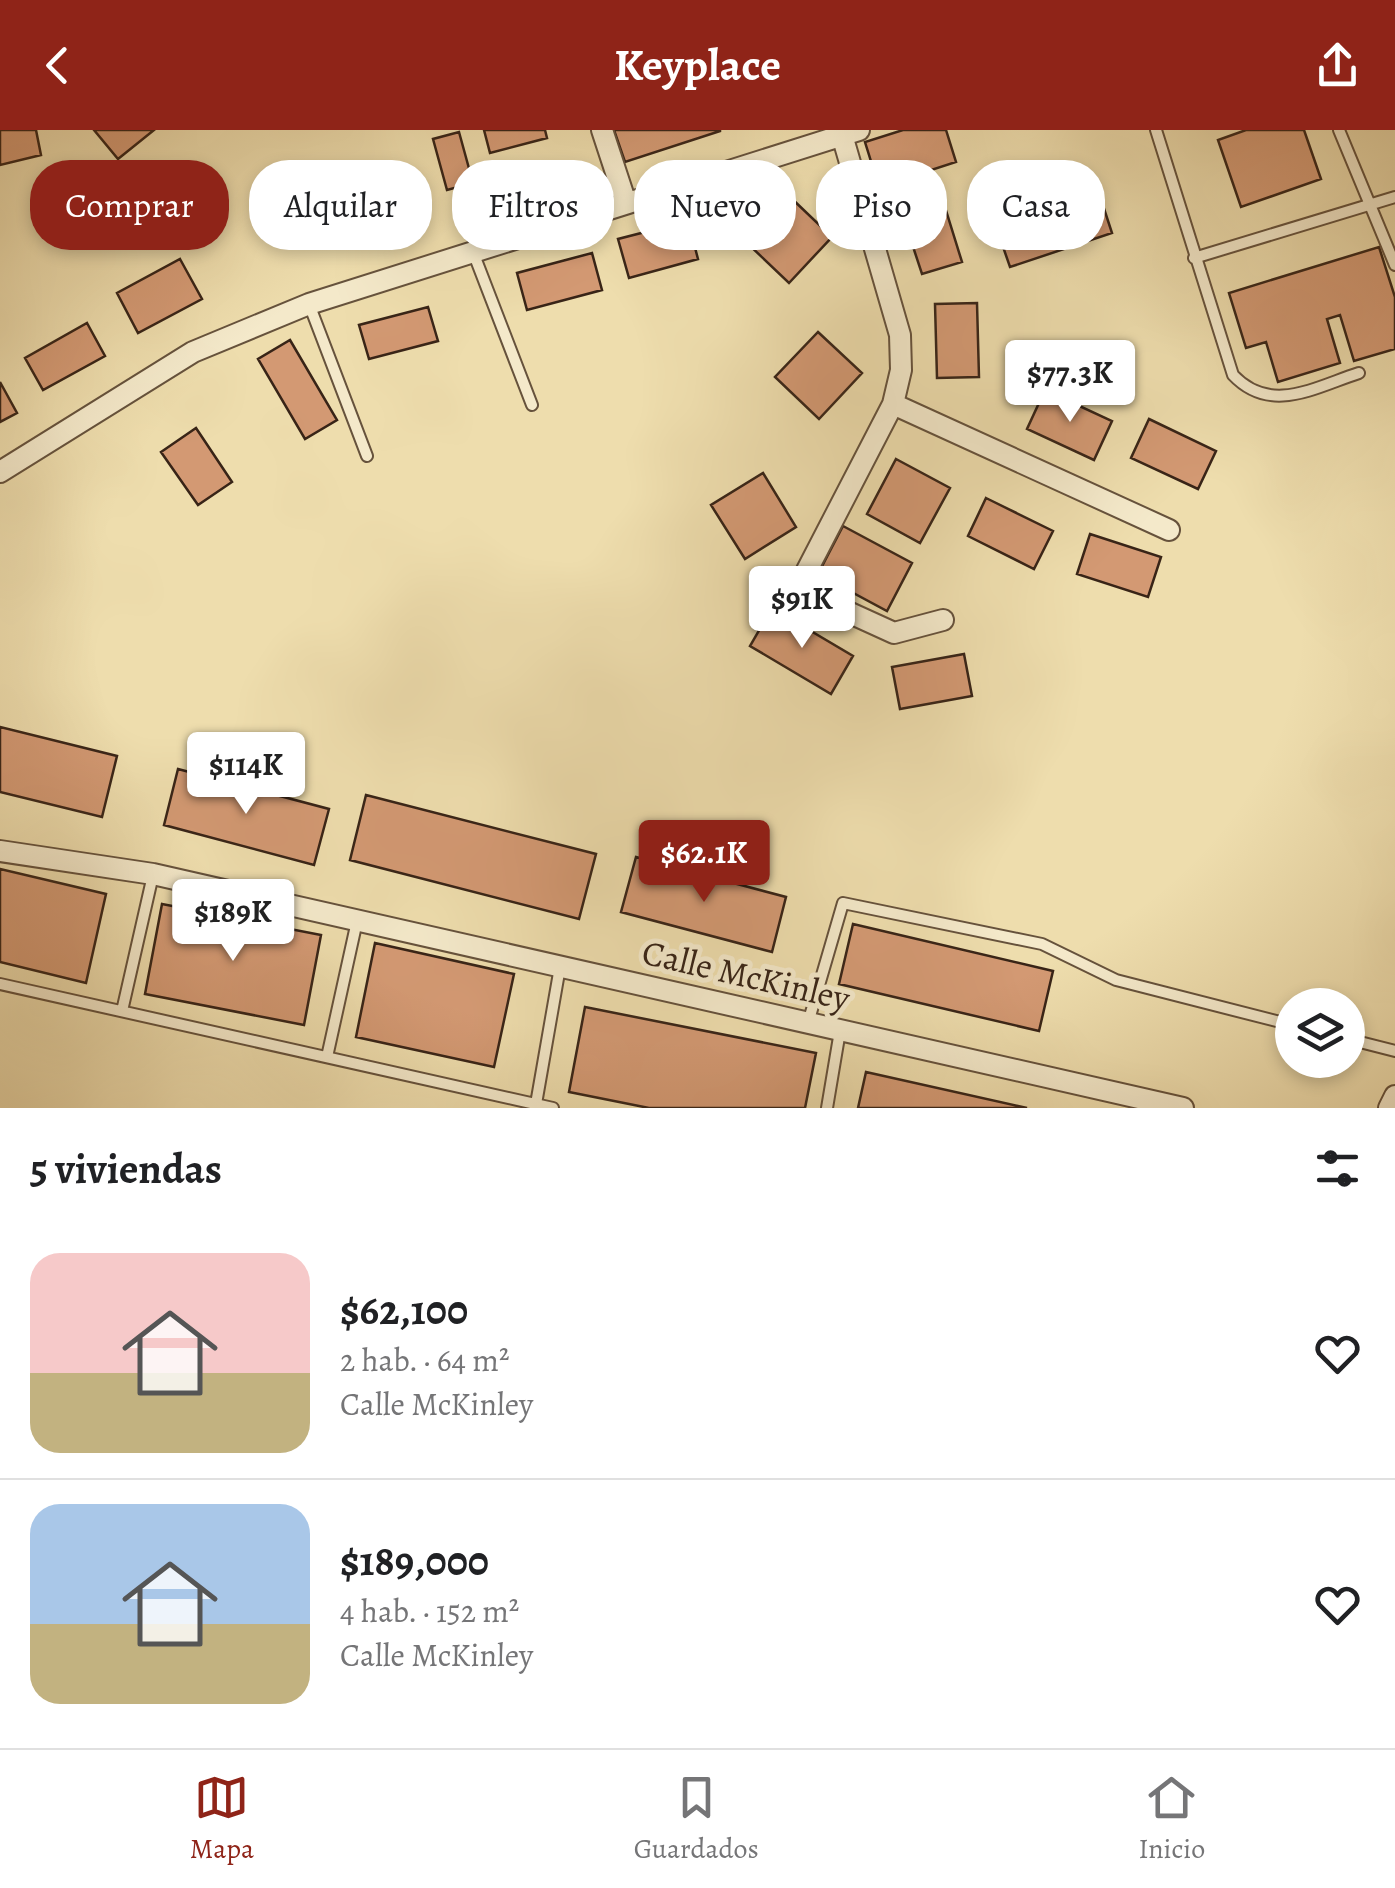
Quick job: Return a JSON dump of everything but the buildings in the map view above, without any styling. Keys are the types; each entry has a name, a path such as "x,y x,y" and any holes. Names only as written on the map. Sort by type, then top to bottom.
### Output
{"street":[{"path":"602,130 626,203"},
{"path":"0,472 193,352 309,304 850,133 900,334 901,370 892,404 804,576 815,597 894,633 943,620"},
{"path":"892,404 1169,530"},
{"name":"Calle McKinley","path":"0,851 153,874 840,1030 1114,1100 1183,1108"},
{"path":"1389,1108 1395,1096"}],"lane":[{"path":"1156,130 1234,375 1247,390 1281,397 1359,373"},
{"path":"1339,130 1395,265"},
{"path":"1194,258 1395,197"},
{"path":"473,252 532,406"},
{"path":"309,304 366,456"},
{"path":"122,1011 153,874"},
{"path":"808,1023 843,902 1042,944 1116,980 1275,1021"},
{"path":"327,1057 358,920"},
{"path":"536,1104 560,966"},
{"path":"0,984 553,1108"},
{"path":"827,1108 840,1030"},
{"path":"1365,1043 1395,1051"}]}
